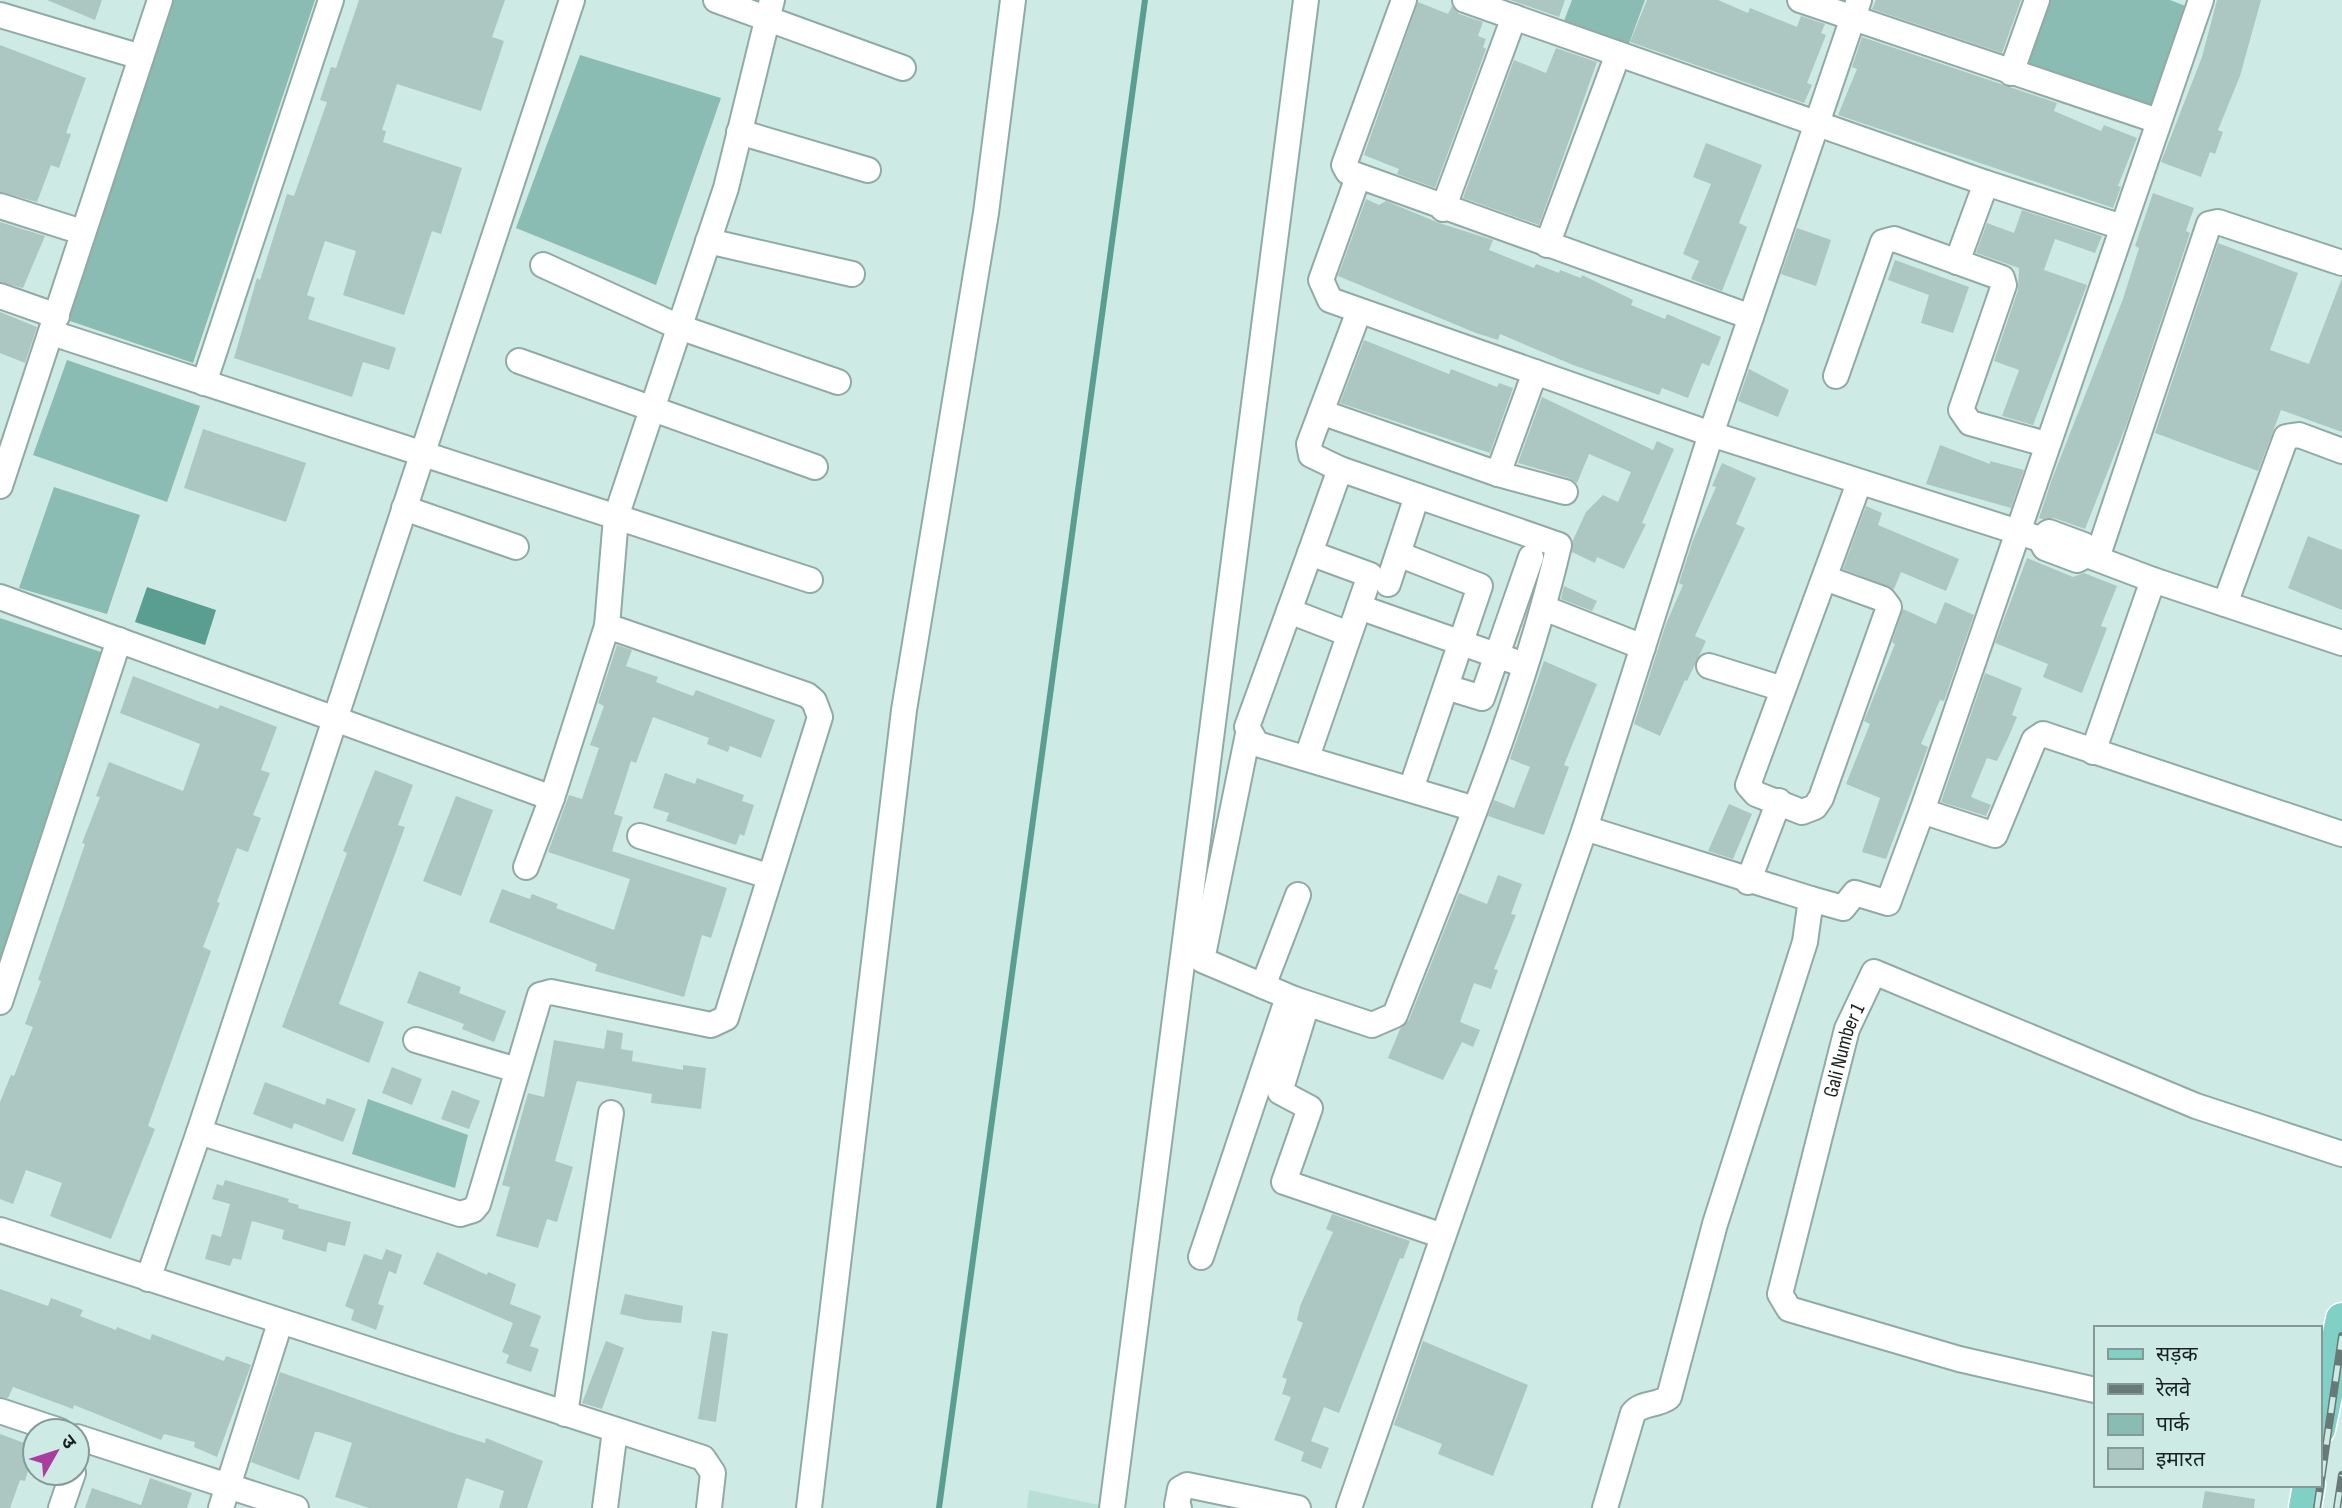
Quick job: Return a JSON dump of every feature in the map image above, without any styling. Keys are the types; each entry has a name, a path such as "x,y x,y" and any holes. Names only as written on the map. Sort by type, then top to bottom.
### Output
{"main road":[{"path":"2321,1419 2342,1319"},
{"path":"2305,1508 2309,1487"}],"street":[{"path":"0,486 11,409 54,324 160,0"},
{"path":"204,383 331,0"},
{"path":"148,1279 200,1132 572,0"},
{"path":"716,0 770,9 903,68"},
{"path":"809,1508 904,710 986,213 1013,0"},
{"path":"1112,1508 1306,0"},
{"path":"1404,0 1345,164 1348,172 1443,209 1751,317"},
{"path":"1465,0 1986,183 2122,227"},
{"path":"1800,0 1856,9 2011,73 2158,121"},
{"path":"2011,73 2037,0"},
{"path":"1585,828 1748,882 1843,908 1855,893 1888,903 2201,0"},
{"path":"526,867 552,798 607,626 616,517 726,188 770,9"},
{"path":"1349,1508 1585,828 1711,434 1856,9"},
{"path":"0,15 141,57"},
{"path":"1443,209 1514,17"},
{"path":"1547,245 1618,54"},
{"path":"739,132 868,170"},
{"path":"1358,177 1321,280 1330,300 1859,483 2040,539 2049,532 2076,540 2084,545 2092,557 2342,643"},
{"path":"1957,262 1986,183"},
{"path":"0,206 82,232"},
{"path":"2092,557 2209,225 2218,222 2342,263"},
{"path":"1836,376 1883,242 1894,239 1999,275 2004,282 1961,410 1970,423 2046,444"},
{"path":"708,241 852,274"},
{"path":"543,265 679,327 838,382"},
{"path":"0,296 54,324 204,383 810,580"},
{"path":"1340,468 1247,727 1248,734 1202,960 1300,1002 1372,1025 1395,1015 1527,666 1559,545 1314,457 1309,450 1359,311"},
{"path":"519,361 815,467"},
{"path":"1498,474 1535,372"},
{"path":"1321,412 1498,474 1565,492"},
{"path":"2225,604 2286,437 2299,435 2342,451"},
{"path":"1825,578 1883,599 1889,607 1815,807 1802,811 1756,794 1748,785 1859,483"},
{"path":"1388,584 1417,496"},
{"path":"404,508 516,547"},
{"path":"1307,757 1370,575 1310,553"},
{"path":"1398,554 1480,586 1411,789"},
{"path":"1446,687 1482,698 1531,557"},
{"path":"2093,752 2153,580"},
{"path":"0,597 552,798"},
{"path":"1359,607 1527,666"},
{"path":"1544,608 1643,647"},
{"path":"1289,611 1349,634"},
{"path":"200,1132 460,1214 466,1213 478,1204 537,999 544,993 711,1025 726,1018 768,876 820,717 814,701 807,695 607,626"},
{"path":"0,1002 119,640"},
{"path":"1709,666 1783,689"},
{"path":"1248,734 1256,744 1475,809"},
{"path":"1922,811 1995,835 2036,738 2043,734 2342,834"},
{"path":"1748,882 1779,801"},
{"path":"640,836 768,876"},
{"path":"1263,986 1298,895"},
{"path":"1605,1508 1633,1413 1640,1407 1661,1402 1669,1397 1715,1224 1805,942 1811,900"},
{"name":"Gali Number 1","path":"2094,1390 1959,1359 1789,1309 1783,1301 1780,1294 1847,1029 1874,972 2196,1106 2342,1154"},
{"path":"1300,1002 1280,1092 1310,1108 1284,1182 1443,1236"},
{"path":"1201,1256 1284,1007 1300,1002"},
{"path":"416,1040 517,1070"},
{"path":"565,1414 611,1113"},
{"path":"0,1230 703,1458 713,1473 709,1508"},
{"path":"225,1497 280,1323"},
{"path":"0,1411 21,1418"},
{"path":"605,1508 615,1430"},
{"path":"91,1449 225,1497 296,1508"},
{"path":"1179,1508 1177,1505 1180,1489 1187,1485 1298,1508"},
{"path":"61,1508 68,1487"}],"shaded area":[{"path":"147,587 216,610 205,645 135,622"},
{"path":"1029,1490 1113,1508 1027,1508"}],"green space":[{"path":"168,0 315,0 193,363 70,321 82,232"},
{"path":"1572,0 1645,0 1627,49 1562,26"},
{"path":"2045,0 2170,0 2196,10 2157,119 2021,68"},
{"path":"580,55 721,98 656,285 516,228"},
{"path":"67,360 200,406 167,502 33,455"},
{"path":"54,487 140,515 107,614 19,588"},
{"path":"0,618 101,652 0,960"},
{"path":"368,1099 468,1135 455,1188 352,1154"}],"building":[{"path":"47,0 102,0 95,20"},
{"path":"359,0 505,0 492,37 504,41 481,111 397,84 382,130 386,131 383,142 462,168 441,234 432,231 404,315 343,295 356,251 325,241 307,295 315,298 308,319 396,348 389,370 363,362 352,397 234,358 257,278 260,280 287,194 294,196 327,102 320,100 331,67 336,68"},
{"path":"1510,0 1565,0 1559,17"},
{"path":"1647,0 1718,0 1748,13 1750,8 1797,27 1801,16 1825,24 1821,33 1826,35 1807,83 1812,85 1804,103 1630,42"},
{"path":"1876,0 2021,0 2002,53 1872,9"},
{"path":"2217,0 2261,0 2240,76 2218,130 2223,132 2215,154 2210,152 2201,177 2161,162 2202,57"},
{"path":"1418,2 1448,14 1452,6 1459,14 1483,22 1478,36 1486,39 1483,47 1486,49 1435,188 1397,174 1399,169 1364,155"},
{"path":"1862,37 2057,103 2054,111 2101,131 2104,125 2137,138 2118,186 2121,187 2113,208 1838,115 1857,69 1852,67"},
{"path":"0,45 86,78 66,133 71,134 59,168 51,165 37,202 0,192"},
{"path":"1556,48 1597,62 1539,225 1463,198 1514,60 1546,73"},
{"path":"1706,143 1762,165 1739,223 1747,227 1722,291 1691,279 1699,261 1683,254 1711,184 1693,177"},
{"path":"2153,193 2194,208 2186,231 2190,233 2127,423 2085,529 2054,518 2039,518 2123,299 2139,248 2135,246"},
{"path":"1366,199 1379,205 1386,201 1439,223 1493,240 1489,250 1534,268 1536,264 1559,273 1560,270 1581,278 1582,275 1633,300 1631,305 1665,319 1667,314 1721,337 1709,366 1702,363 1688,398 1662,388 1659,395 1573,365 1500,334 1498,340 1476,333 1338,276"},
{"path":"2022,210 2102,236 2095,253 2055,239 2044,270 2087,285 2033,425 2002,416 2019,370 1994,361 2018,290 2019,268 1976,253 1987,223 2014,233"},
{"path":"0,222 45,236 23,288 0,282"},
{"path":"1797,228 1831,240 1816,286 1781,274"},
{"path":"2218,243 2298,273 2270,350 2309,364 2342,278 2342,432 2281,410 2258,471 2155,433"},
{"path":"1895,260 1969,287 1953,333 1921,323 1929,295 1888,280"},
{"path":"0,312 37,327 25,363 0,353"},
{"path":"1364,340 1449,374 1451,369 1497,387 1499,383 1513,388 1490,453 1340,403"},
{"path":"1749,369 1789,390 1778,417 1738,401"},
{"path":"1542,397 1653,450 1657,441 1674,449 1642,523 1646,524 1624,569 1597,557 1595,563 1572,552 1573,540 1586,512 1603,495 1618,502 1631,472 1589,454 1577,483 1569,478 1518,463"},
{"path":"203,429 306,463 286,522 184,488"},
{"path":"1940,445 1990,464 1990,461 2024,470 2011,508 1926,484"},
{"path":"1722,463 1756,478 1736,524 1745,528 1695,636 1706,641 1660,736 1634,724 1666,624 1683,585 1679,583 1693,540 1716,487 1712,486"},
{"path":"1866,506 1882,513 1878,525 1959,559 1946,591 1901,572 1894,589 1843,569"},
{"path":"2308,536 2342,550 2342,610 2288,588"},
{"path":"2027,558 2073,577 2084,573 2117,586 2101,626 2107,628 2082,693 2043,677 2048,664 1995,643"},
{"path":"1564,586 1597,601 1592,611 1561,599"},
{"path":"1945,602 1974,615 1944,701 1940,700 1921,744 1928,747 1886,859 1862,852 1880,798 1846,784 1870,724 1864,721 1895,644 1892,642 1903,609 1936,624"},
{"path":"617,645 632,650 626,666 658,677 656,682 693,696 696,690 775,720 761,758 730,746 728,752 707,744 709,738 653,717 636,763 631,761 614,814 623,817 612,851 727,888 711,938 702,935 684,997 595,971 597,964 489,922 502,889 530,899 532,894 558,904 556,908 614,930 630,879 548,852 569,795 582,799 599,748 590,745 604,706 598,703"},
{"path":"1544,661 1597,684 1564,765 1569,767 1544,835 1488,816 1494,800 1514,808 1530,767 1510,759"},
{"path":"1985,673 2022,688 2012,715 2017,717 2008,738 1997,761 1987,758 1971,797 1991,805 1986,816 1941,802"},
{"path":"133,676 218,709 220,705 277,727 261,770 270,773 253,815 261,818 248,852 237,848 217,902 220,903 203,947 211,951 148,1126 155,1129 111,1239 50,1216 62,1183 26,1170 13,1204 0,1199 0,1102 11,1075 14,1076 33,1027 25,1024 85,844 82,843 100,797 96,796 109,762 183,791 200,744 120,713"},
{"path":"375,770 413,785 398,825 405,827 339,1004 384,1022 369,1063 282,1027 347,853 343,851"},
{"path":"665,773 695,784 697,778 744,795 742,801 754,805 744,836 740,834 736,845 666,821 669,813 653,808"},
{"path":"456,796 493,810 461,896 423,881"},
{"path":"1729,804 1752,814 1733,859 1708,851"},
{"path":"1498,875 1522,884 1511,914 1516,915 1494,969 1498,970 1491,989 1474,983 1460,1022 1480,1030 1473,1047 1462,1042 1443,1080 1388,1058 1400,1029 1409,1020 1459,893 1487,904"},
{"path":"419,971 461,987 459,993 506,1011 494,1042 462,1029 464,1024 407,1003"},
{"path":"607,1030 623,1033 621,1049 633,1051 632,1061 683,1070 683,1065 706,1068 701,1109 651,1103 652,1094 577,1081 555,1161 573,1167 557,1222 547,1219 538,1248 496,1236 510,1187 502,1185 528,1093 544,1097 554,1040 604,1049"},
{"path":"392,1067 422,1079 412,1105 382,1093"},
{"path":"265,1082 325,1105 327,1098 356,1109 343,1142 294,1123 292,1129 253,1114"},
{"path":"452,1090 480,1101 469,1129 441,1119"},
{"path":"225,1180 289,1199 288,1202 299,1205 298,1208 351,1222 345,1246 328,1242 326,1252 282,1239 284,1230 252,1221 241,1260 233,1258 230,1266 205,1259 212,1234 221,1237 230,1204 212,1199 217,1184 223,1186"},
{"path":"1332,1214 1410,1241 1403,1259 1400,1258 1339,1413 1324,1407 1311,1441 1329,1448 1321,1469 1301,1461 1304,1452 1274,1440 1291,1397 1282,1394 1287,1379 1282,1377 1303,1323 1297,1320 1300,1306 1333,1232 1326,1229"},
{"path":"386,1249 402,1255 396,1274 389,1271 378,1304 384,1306 376,1330 351,1320 354,1310 345,1306 364,1254 382,1260"},
{"path":"437,1252 487,1275 488,1272 516,1284 510,1304 541,1316 530,1346 539,1349 531,1372 506,1363 509,1355 502,1352 513,1323 423,1284"},
{"path":"0,1289 48,1306 51,1298 83,1310 80,1316 116,1330 117,1327 150,1340 152,1334 224,1361 226,1356 251,1365 217,1457 194,1447 195,1442 164,1434 161,1440 74,1405 73,1409 13,1387 8,1398 0,1397"},
{"path":"625,1294 683,1306 681,1323 646,1320 620,1314"},
{"path":"712,1331 728,1334 716,1422 698,1419"},
{"path":"606,1341 624,1348 602,1409 582,1403"},
{"path":"1423,1341 1528,1385 1493,1476 1438,1454 1442,1444 1394,1425"},
{"path":"280,1372 453,1433 485,1443 486,1438 543,1461 527,1508 499,1508 504,1491 466,1478 457,1508 369,1508 335,1497 352,1443 319,1432 315,1432 299,1480 251,1462"},
{"path":"0,1434 21,1442 21,1480 10,1508 0,1508"},
{"path":"150,1478 192,1493 187,1508 85,1508 92,1488 141,1505"},
{"path":"2205,1491 2255,1499 2254,1508 2202,1508"}],"waterway":[{"path":"939,1508 1145,0"}],"railway":[{"path":"2321,1480 2342,1336"},
{"path":"2337,1508 2342,1475"},
{"path":"2317,1508 2320,1487"}]}
